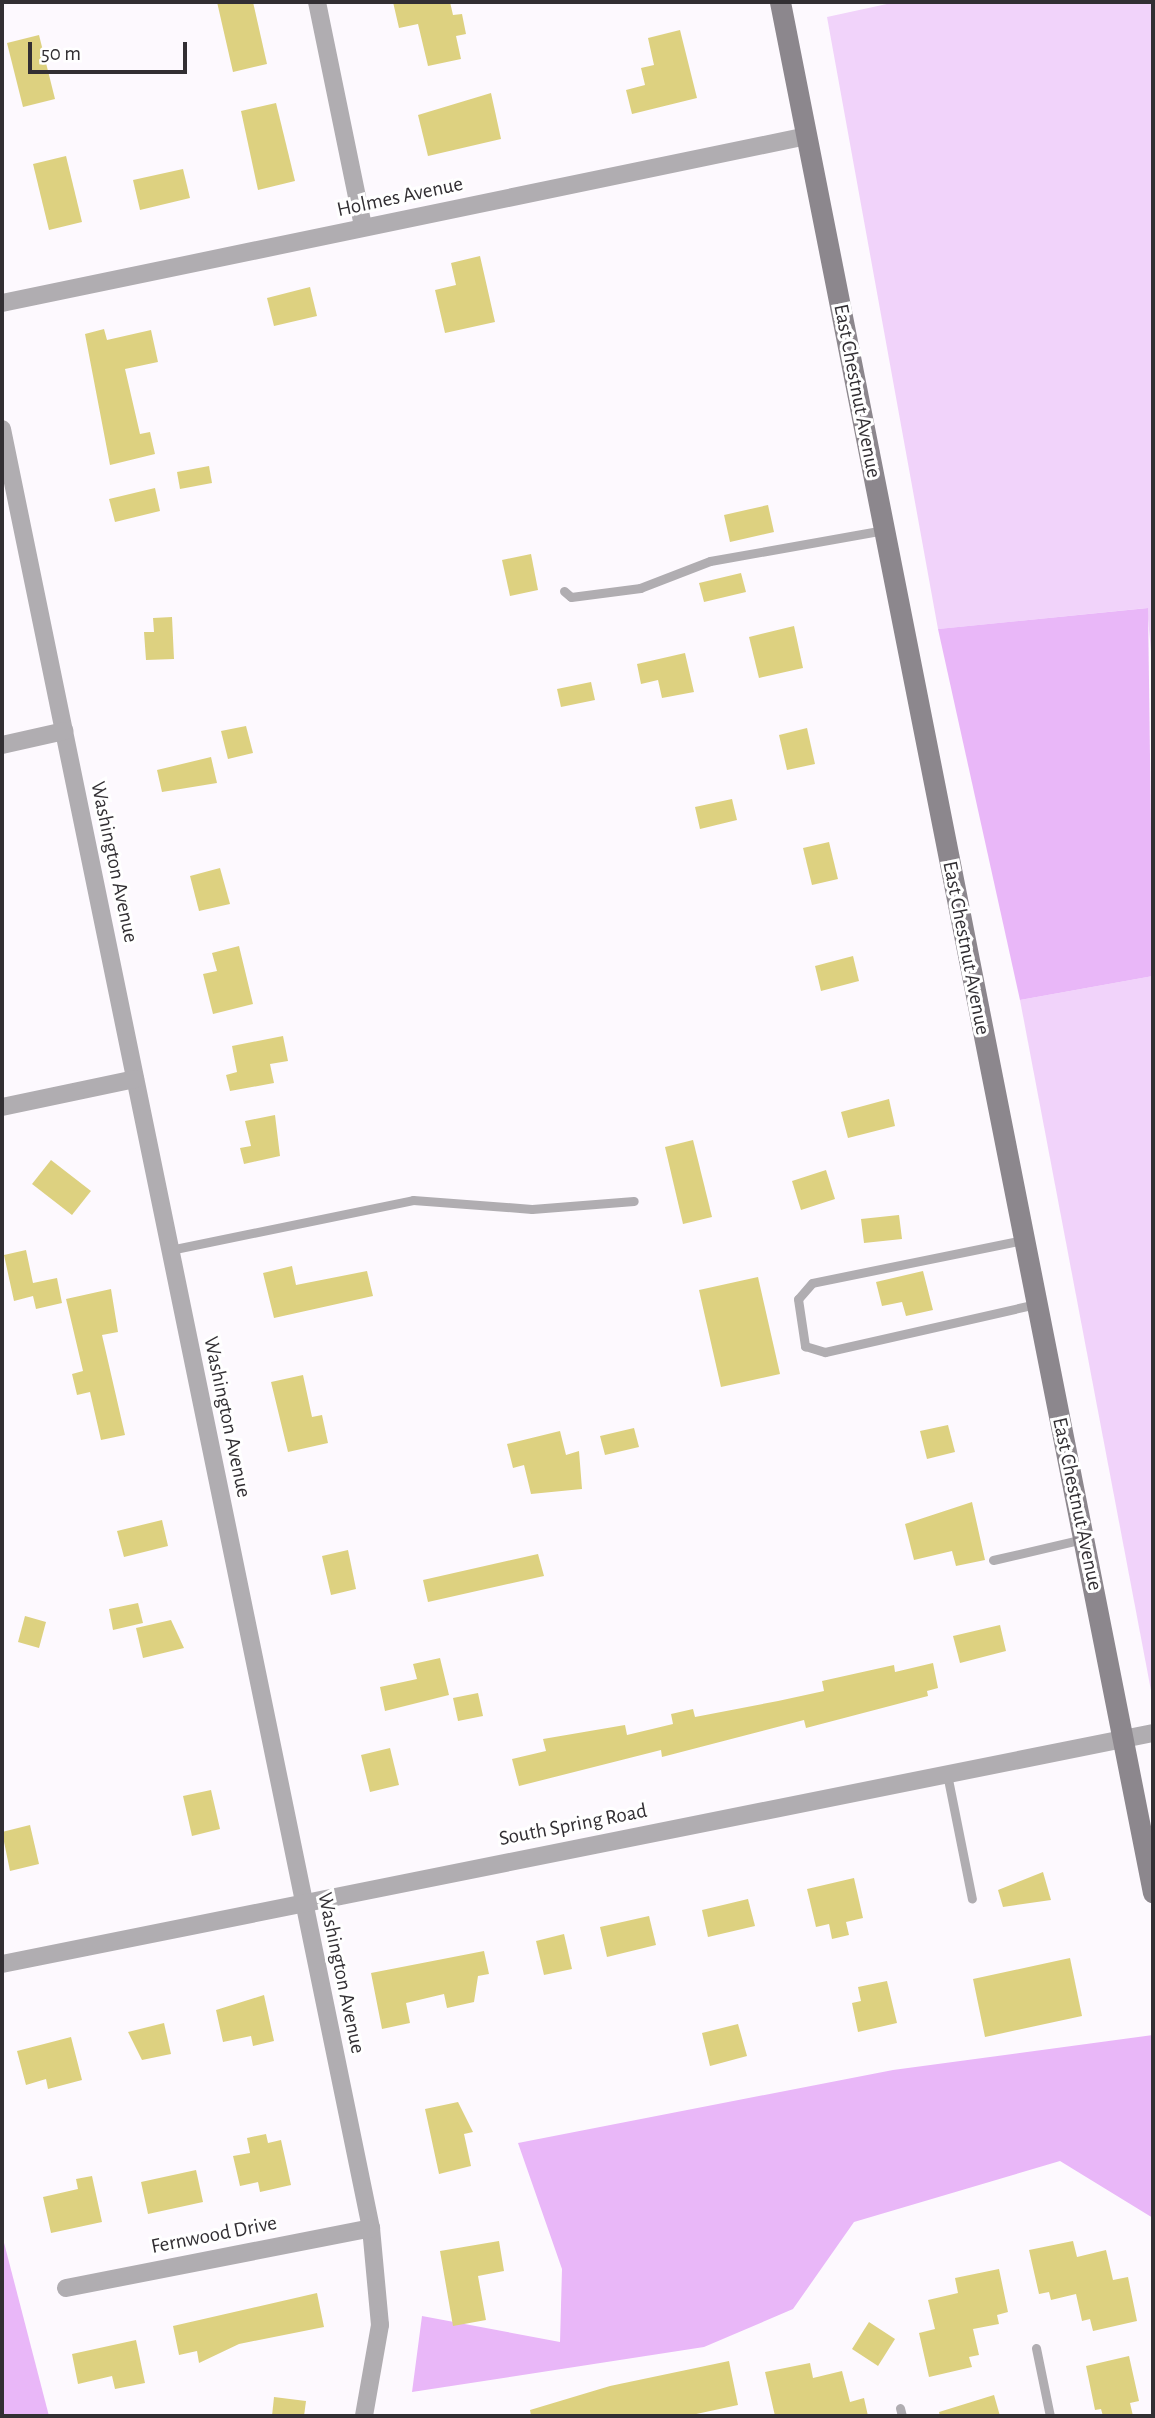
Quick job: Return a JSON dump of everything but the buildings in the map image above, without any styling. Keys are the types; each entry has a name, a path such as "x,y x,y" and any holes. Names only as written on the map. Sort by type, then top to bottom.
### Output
{"street":[{"path":"317,2 363,228"},
{"name":"East Chestnut Avenue","path":"780,2 1153,1893"},
{"name":"Holmes Avenue","path":"2,303 807,136"},
{"name":"Washington Avenue","path":"2,429 371,2228 380,2325 364,2416"},
{"path":"2,745 64,731"},
{"path":"2,1107 135,1079"},
{"name":"South Spring Road","path":"2,1964 1153,1732"},
{"name":"Fernwood Drive","path":"66,2287 371,2228"}],"lane":[{"path":"564,591 572,597 640,588 710,561 884,530"},
{"path":"170,1250 413,1199 532,1209 634,1201"},
{"path":"1023,1240 813,1283 798,1299 805,1346 825,1352 1036,1304"},
{"path":"993,1560 1085,1538"},
{"path":"947,1772 972,1899"},
{"path":"1036,2348 1050,2416"}],"shaded area":[{"path":"896,2 1153,2 1153,673 1147,608 938,629 827,17"},
{"path":"1148,608 1153,976 1020,1000 938,629"},
{"path":"1153,976 1153,1701 1020,1000"},
{"path":"1153,2035 1153,2218 1060,2161 854,2222 793,2309 704,2347 412,2392 422,2316 560,2342 562,2269 518,2143 893,2070"},
{"path":"2,2235 49,2416 2,2416"}]}
